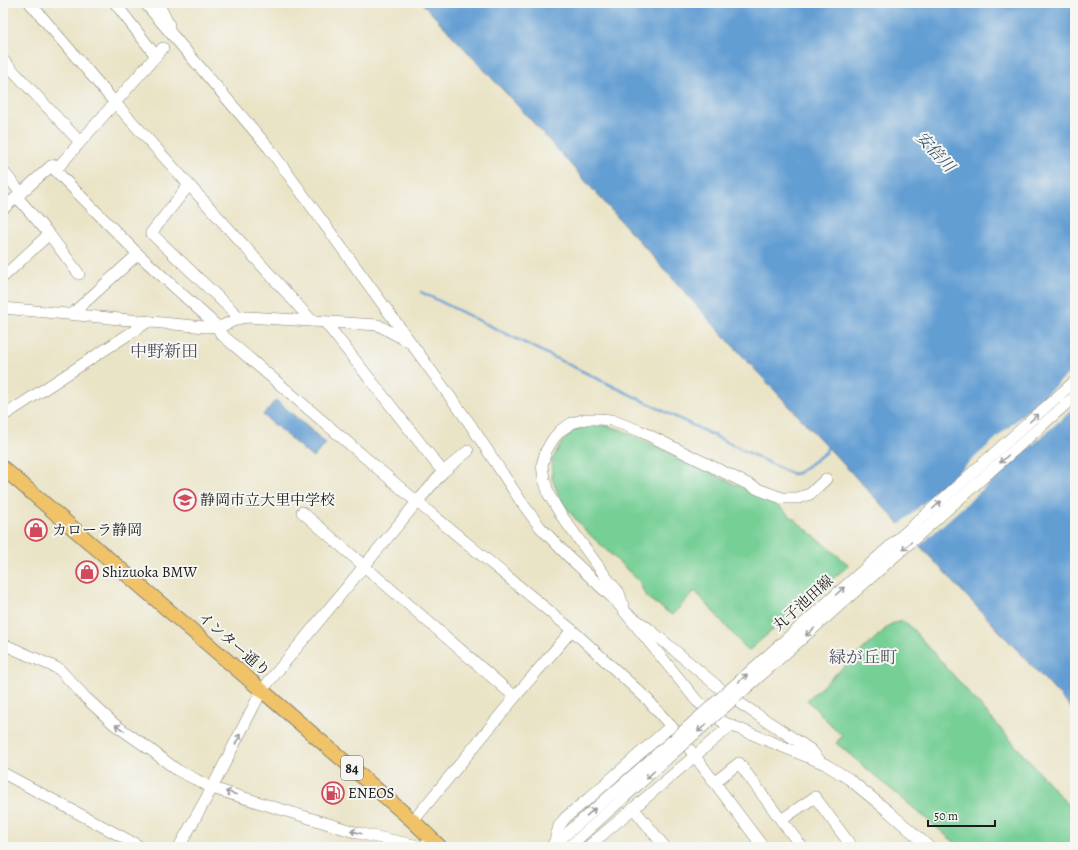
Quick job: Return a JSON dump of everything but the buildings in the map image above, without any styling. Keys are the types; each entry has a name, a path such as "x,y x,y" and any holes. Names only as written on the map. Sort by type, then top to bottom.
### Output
{"main road":[{"name":"インター通り","path":"3,468 262,690 437,843"}],"street":[{"path":"30,3 116,104 312,321"},
{"path":"3,209 51,166 60,165 116,104 160,52 115,3"},
{"path":"145,3 269,148 470,424 522,503 540,527 568,556 616,601 640,633 697,701 730,726 821,763 849,779 929,847"},
{"path":"158,3 172,32 172,35"},
{"path":"3,60 80,142"},
{"path":"51,166 138,254 216,325 221,334 416,502 572,630 648,700 671,726 715,782 763,847"},
{"path":"3,170 19,195 79,274"},
{"path":"190,185 151,232 240,318"},
{"path":"3,277 49,234"},
{"path":"72,314 138,254"},
{"path":"3,308 205,326 222,326 240,318 378,325 411,343"},
{"path":"3,416 149,321"},
{"path":"324,322 443,472"},
{"name":"丸子池田線","path":"552,847 1075,381"},
{"name":"丸子池田線","path":"569,847 1075,396"},
{"path":"821,763 811,750 728,696 649,629 625,612 619,593 570,527 549,495 544,479 542,465 546,451 553,439 572,423 586,419 611,420 640,431 760,490 782,498 798,498 810,494 826,479"},
{"path":"179,847 212,788 262,690 416,502 443,472 468,451"},
{"path":"302,512 514,697"},
{"path":"413,821 514,697 572,630"},
{"path":"3,644 59,669 86,698 114,724 177,770 212,788 358,832 423,847 437,843"},
{"path":"552,847 559,826 566,817 671,726"},
{"path":"588,847 730,726"},
{"path":"715,782 739,763 802,847"},
{"path":"3,773 141,847"},
{"path":"781,820 815,797 852,847"},
{"path":"634,809 665,847"}],"green space":[{"path":"592,425 609,426 622,430 776,504 849,565 748,651 695,591 672,615 646,597 639,581 586,531 562,503 552,479 552,460 562,442 574,430"},
{"path":"902,621 909,625 1075,813 1075,847 960,847 836,743 842,736 807,700 891,624"}],"water":[{"name":"安倍川","path":"422,3 1075,3 1075,712 722,334 530,119"},
{"path":"276,400 326,443 313,458 263,415"}],"pier":[{"path":"1075,368 1075,407 918,547 898,526"}],"waterway":[{"path":"421,292 793,474 798,473 826,452 828,445"}],"place":[{"name":"静岡市立大里中学校","path":"185,500"},
{"name":"カローラ静岡","path":"36,530"},
{"name":"Shizuoka BMW","path":"87,572"},
{"name":"ENEOS","path":"333,793"}],"district":[{"name":"中野新田","path":"164,351"},
{"name":"緑が丘町","path":"863,657"}]}
